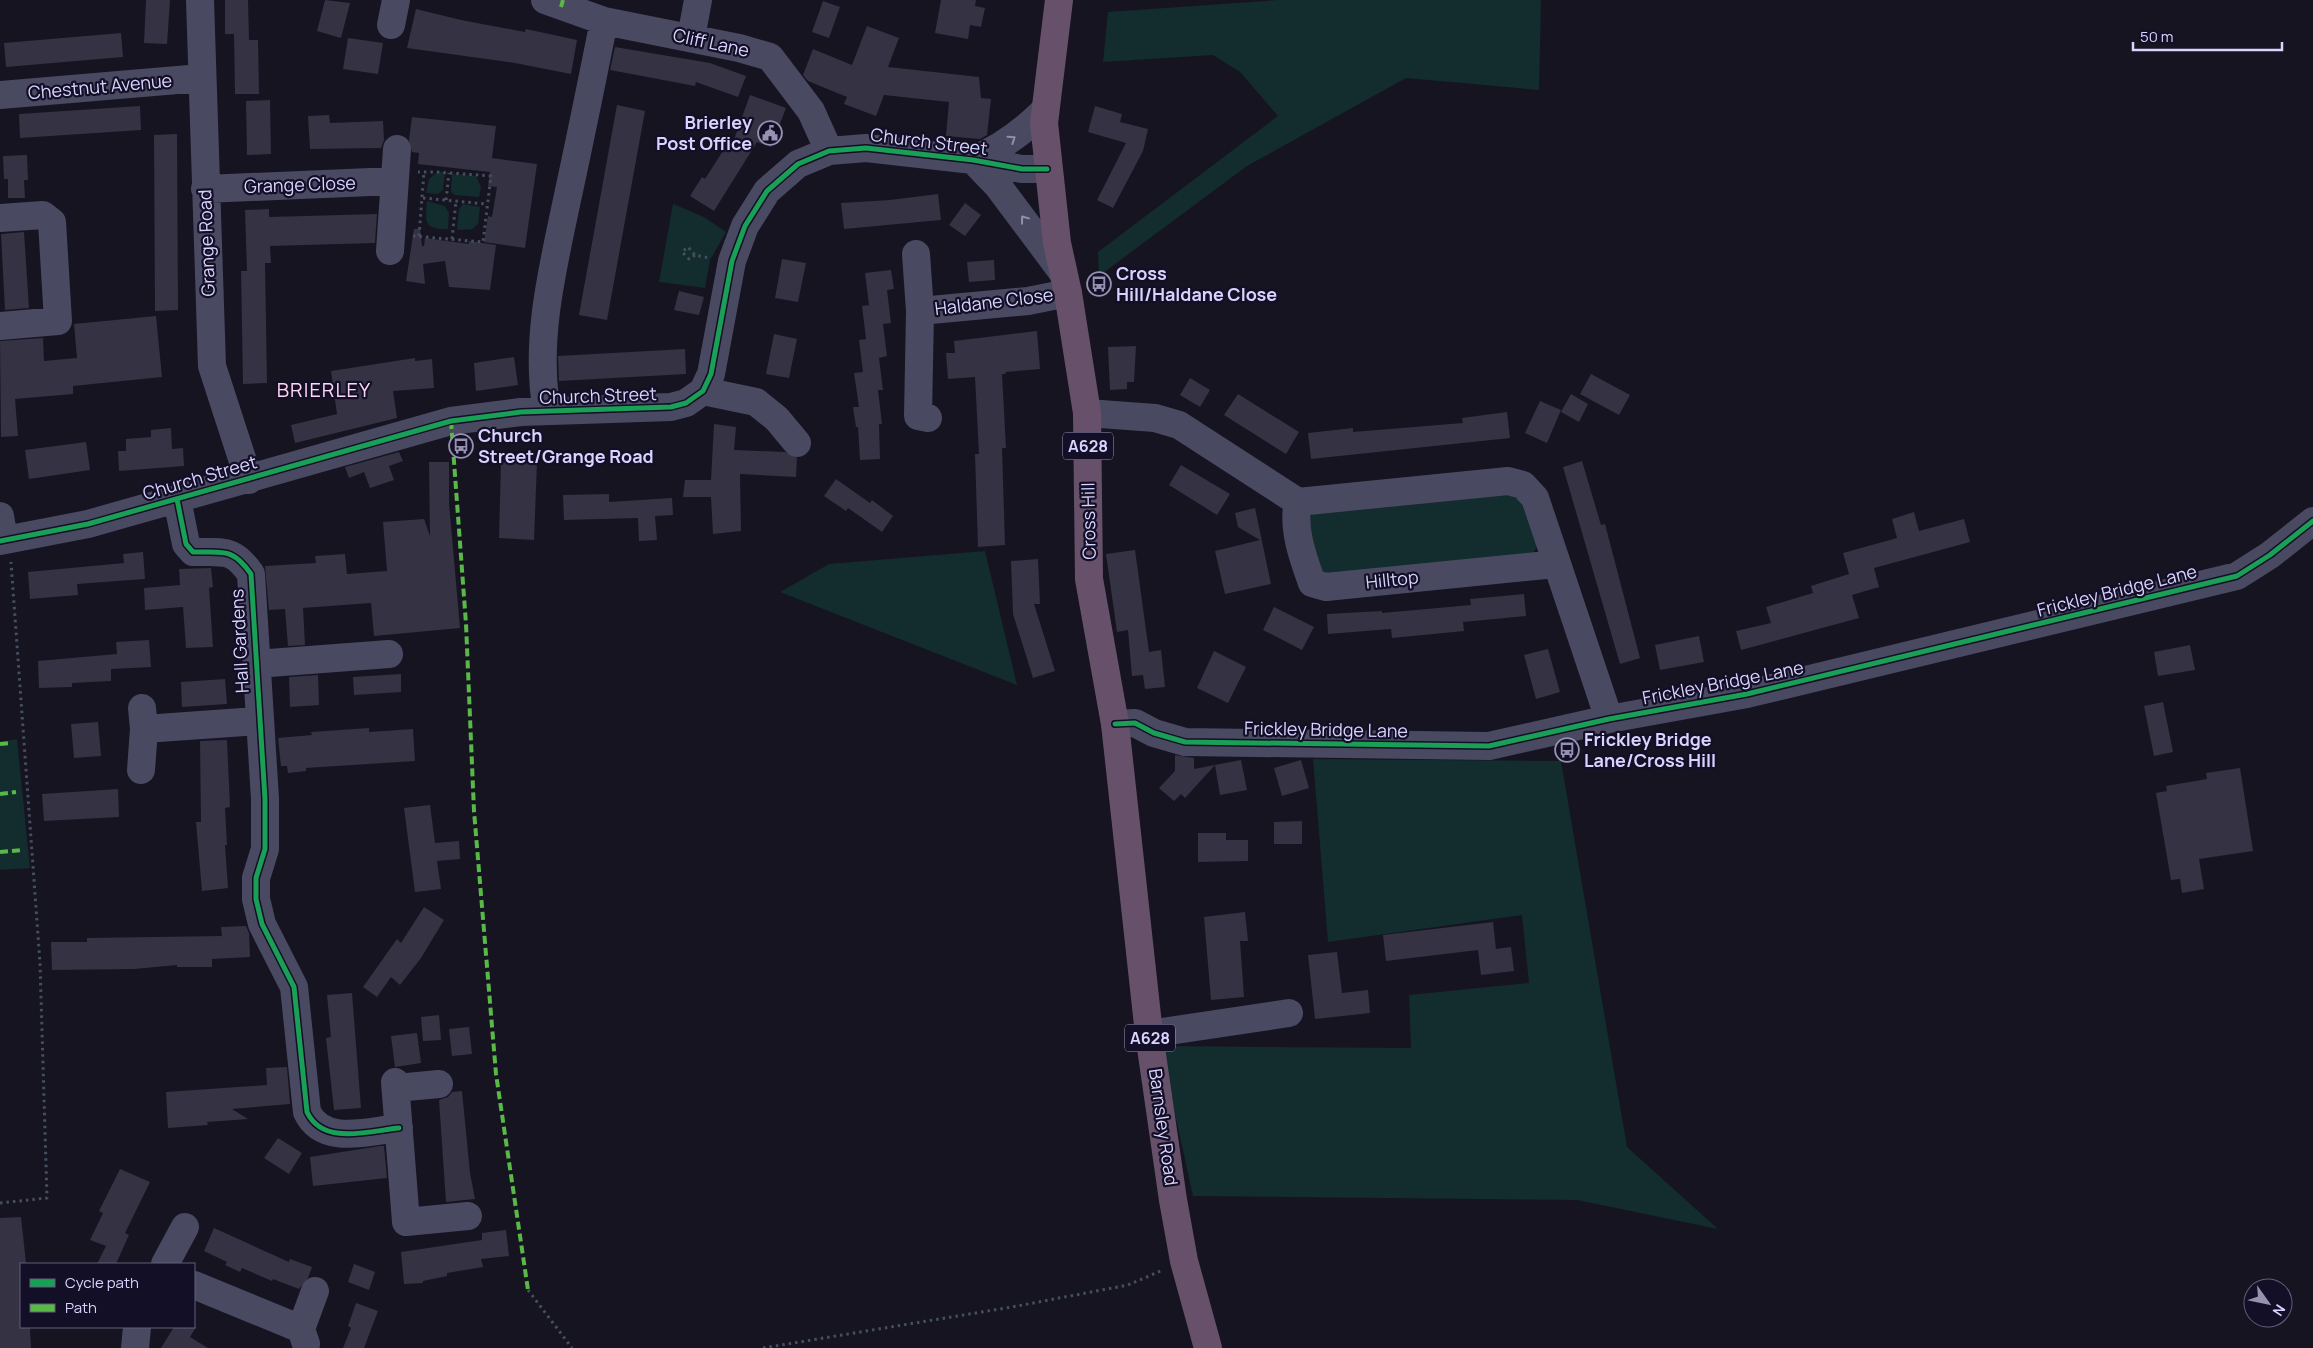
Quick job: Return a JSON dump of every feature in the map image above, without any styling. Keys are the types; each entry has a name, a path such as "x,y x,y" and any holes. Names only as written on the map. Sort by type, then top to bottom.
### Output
{"highway":[{"name":"A628","path":"1047,169 1044,123 1059,0"},
{"name":"Cross Hill","path":"1047,169 1087,413 1089,578 1115,724"},
{"name":"Barnsley Road","path":"1115,724 1149,1034 1184,1261 1208,1348"}],"street":[{"name":"Grange Road","path":"200,0 201,78 212,366 249,480"},
{"name":"Cliff Lane","path":"545,0 604,21 770,56 811,111 829,151"},
{"path":"691,38 698,0"},
{"path":"547,410 543,388 543,352 547,314 559,242 604,21"},
{"name":"Chestnut Avenue","path":"0,95 201,78"},
{"path":"1045,110 1026,130 992,152 973,160 998,186 1065,283"},
{"name":"Church Street","path":"3,534 88,524 249,480 451,421 547,410 671,407 686,403 703,391 711,374 732,261 745,226 767,192 798,164 829,151 866,148 973,160 1022,169 1047,169"},
{"path":"390,242 396,167"},
{"name":"Grange Close","path":"205,189 396,167"},
{"path":"0,218 43,215 52,222 58,322 0,326"},
{"name":"Haldane Close","path":"916,254 920,311 918,416 928,418"},
{"name":"Haldane Close","path":"920,311 1028,301 1065,283"},
{"path":"703,391 756,402 777,419 797,443"},
{"path":"1087,413 1154,418 1179,425 1298,502 1508,481 1523,485 1535,498 1609,719"},
{"name":"Hall Gardens","path":"177,499 186,544 193,552 227,552 242,562 251,574 258,721 265,799 265,849 256,878 256,899 262,924 294,987 307,1112 317,1127 331,1134 399,1128"},
{"name":"Hilltop","path":"1298,502 1295,517 1312,584 1326,587 1556,564"},
{"name":"Frickley Bridge Lane","path":"1115,724 1135,723 1154,732 1185,742 1489,746 1609,719 1747,694 2237,576 2270,555 2313,521"},
{"path":"256,664 390,654"},
{"path":"141,770 143,719 258,721"},
{"path":"1149,1034 1289,1013"},
{"path":"439,1084 396,1085 406,1222 468,1216"},
{"path":"166,1263 185,1227"},
{"path":"195,1285 304,1337 314,1291"},
{"path":"135,1348 137,1328"}],"path":[{"path":"390,242 420,236 483,242 486,204 491,176 424,172 396,167"},
{"path":"420,236 424,172"},
{"path":"446,200 449,173"},
{"path":"423,198 486,204"},
{"path":"452,239 456,201"},
{"path":"695,255 712,258"},
{"path":"0,1203 47,1198 40,963 3,534"},
{"path":"763,1348 1012,1307 1128,1285 1184,1261"},
{"path":"528,1290 572,1348"}],"green space":[{"path":"1278,0 1541,0 1539,90 1406,78 1247,166 1099,276 1098,252 1278,116 1240,72 1213,55 1103,62 1108,12"},
{"path":"437,172 445,172 443,190 438,194 426,193 429,179"},
{"path":"452,174 476,176 481,187 479,197 455,195 451,192"},
{"path":"427,201 445,206 449,213 448,229 430,226 426,220"},
{"path":"463,204 480,207 478,224 472,229 457,230 459,209"},
{"path":"673,204 704,217 726,232 710,260 705,288 659,282"},
{"path":"1499,490 1524,497 1541,541 1530,558 1337,576 1322,572 1315,564 1308,512"},
{"path":"985,551 1017,685 780,592 829,564"},
{"path":"17,739 30,868 0,870 0,742"},
{"path":"1313,759 1561,761 1627,1147 1718,1229 1577,1200 1193,1196 1160,1046 1411,1048 1409,995 1529,983 1522,915 1328,942"}],"building":[{"path":"146,0 170,0 167,44 144,43"},
{"path":"225,0 248,0 249,40 258,40 259,94 235,94 234,34 225,34"},
{"path":"325,0 350,3 341,38 317,31"},
{"path":"941,0 976,0 975,6 985,8 981,27 970,25 968,39 935,33"},
{"path":"823,1 840,7 829,38 812,32"},
{"path":"416,9 461,20 525,32 526,29 577,40 571,74 515,63 407,48"},
{"path":"867,26 899,38 888,67 979,77 981,98 991,99 987,135 980,139 946,136 949,102 884,95 876,116 844,104 847,97 808,81 803,75 813,49 852,65"},
{"path":"121,33 123,57 6,67 4,43"},
{"path":"348,38 383,43 378,74 343,69"},
{"path":"615,47 710,63 746,76 738,97 696,82 695,86 610,70"},
{"path":"750,95 786,108 771,147 757,142 714,211 690,196 702,177 705,179 728,143 732,145"},
{"path":"270,100 271,154 247,155 246,101"},
{"path":"617,105 645,111 607,320 579,315"},
{"path":"140,106 141,130 20,138 19,114"},
{"path":"1095,106 1122,114 1120,122 1148,129 1143,151 1113,208 1097,200 1126,143 1088,132"},
{"path":"329,115 330,123 383,121 384,140 381,148 310,149 308,116"},
{"path":"412,117 496,126 492,158 537,164 525,248 484,242 488,216 492,217 497,187 488,186 490,172 418,164 419,153 412,152 409,140"},
{"path":"177,134 178,310 155,311 154,135"},
{"path":"27,155 28,180 24,180 25,198 8,198 8,179 4,179 3,156"},
{"path":"938,194 941,220 844,229 841,203 890,200"},
{"path":"965,203 981,215 965,236 949,225"},
{"path":"269,209 269,217 377,214 375,243 270,246 271,263 265,263 267,383 243,384 241,271 247,271 245,210"},
{"path":"414,229 420,229 422,246 424,246 425,238 469,244 469,241 496,245 490,290 449,287 445,261 423,264 425,284 406,281"},
{"path":"24,232 29,308 5,310 1,234"},
{"path":"782,259 806,263 798,302 775,298"},
{"path":"994,260 995,280 969,282 967,262"},
{"path":"891,270 894,289 887,290 891,323 883,324 887,356 879,358 883,390 878,390 882,424 879,424 880,459 860,460 858,427 856,427 853,407 859,407 854,373 863,372 859,340 866,339 862,306 869,305 865,273"},
{"path":"679,291 704,297 699,315 674,310"},
{"path":"156,316 162,377 73,386 73,394 15,399 18,436 1,437 0,341 43,338 44,361 77,358 74,324"},
{"path":"1037,331 1040,369 1005,372 1006,374 1002,374 1006,448 1002,448 1005,545 978,547 975,454 979,454 975,377 948,379 946,353 955,353 954,341"},
{"path":"774,334 797,339 789,378 766,374"},
{"path":"1136,346 1134,382 1127,382 1127,389 1110,390 1108,347"},
{"path":"685,349 686,374 559,381 558,356"},
{"path":"514,357 518,385 476,391 474,363"},
{"path":"415,358 415,361 432,359 434,388 393,391 397,418 295,443 291,425 337,414 331,371"},
{"path":"1591,374 1630,395 1619,415 1580,394"},
{"path":"1190,378 1210,390 1200,407 1180,395"},
{"path":"1238,394 1299,432 1286,454 1224,415"},
{"path":"1571,394 1588,404 1579,422 1561,412"},
{"path":"1540,401 1561,410 1547,443 1525,433"},
{"path":"1507,412 1510,438 1311,459 1308,433 1353,428 1353,432 1463,423 1462,418"},
{"path":"714,424 736,427 734,450 785,452 797,458 796,477 740,474 741,531 713,534 711,497 683,497 685,480 711,480"},
{"path":"171,428 172,449 183,448 184,466 119,471 118,451 126,451 126,439 151,437 151,430"},
{"path":"86,442 90,470 29,479 25,450"},
{"path":"399,452 403,461 389,466 394,480 370,488 364,472 349,478 345,467"},
{"path":"1582,461 1601,525 1605,524 1640,658 1620,664 1563,467"},
{"path":"429,462 449,462 449,503 460,628 374,636 371,603 303,608 305,645 288,646 285,609 269,610 265,566 316,563 315,556 345,554 347,574 387,571 383,522 424,519 430,536"},
{"path":"501,462 537,463 534,540 499,538"},
{"path":"1181,465 1230,494 1217,515 1169,485"},
{"path":"836,479 870,503 872,500 893,516 882,532 848,508 846,511 824,496"},
{"path":"609,494 609,502 672,498 673,515 655,516 657,540 639,541 638,518 564,520 563,495"},
{"path":"1255,508 1271,584 1225,594 1215,551 1260,540 1238,527 1235,513"},
{"path":"1914,512 1919,531 1964,519 1970,542 1874,568 1879,587 1852,595 1859,618 1741,650 1736,631 1771,623 1766,607 1813,593 1811,586 1849,574 1843,553 1897,538 1892,519"},
{"path":"1135,550 1149,652 1161,650 1165,687 1145,689 1143,675 1132,676 1128,630 1117,632 1106,554"},
{"path":"143,552 145,579 77,584 78,595 30,599 28,572 124,563 123,554"},
{"path":"1038,559 1040,604 1034,604 1055,671 1033,678 1013,614 1011,561"},
{"path":"211,568 213,587 209,588 213,647 186,648 183,607 145,610 144,588 180,585 179,569"},
{"path":"1524,594 1526,616 1463,622 1464,631 1392,638 1391,629 1328,634 1327,614 1382,611 1382,613 1471,605 1470,599"},
{"path":"1274,607 1314,627 1302,650 1263,630"},
{"path":"1699,636 1704,662 1660,670 1655,645"},
{"path":"149,640 151,667 111,669 111,681 72,683 72,687 39,688 38,661 117,654 116,642"},
{"path":"2190,645 2195,670 2158,676 2154,652"},
{"path":"1548,649 1560,692 1536,699 1524,655"},
{"path":"1214,651 1246,667 1228,703 1197,688"},
{"path":"401,674 401,692 354,695 353,677"},
{"path":"318,675 319,705 290,707 289,677"},
{"path":"225,679 227,704 182,707 181,682"},
{"path":"2163,702 2173,752 2154,756 2144,706"},
{"path":"98,722 101,756 74,758 71,724"},
{"path":"369,728 369,732 413,729 415,761 306,768 306,771 288,773 287,766 281,766 278,738 312,735 311,732"},
{"path":"227,740 230,807 225,808 227,845 225,845 228,888 202,891 196,822 201,822 200,741"},
{"path":"1175,755 1194,758 1194,769 1241,760 1247,790 1220,795 1215,765 1185,798 1181,794 1174,801 1159,788 1175,771"},
{"path":"1301,760 1309,788 1282,796 1274,768"},
{"path":"2240,768 2253,851 2199,859 2204,889 2182,893 2180,879 2171,880 2156,793 2167,791 2166,786 2207,779 2206,773"},
{"path":"118,789 119,817 44,821 42,794"},
{"path":"430,805 435,843 459,841 460,859 437,861 441,889 415,892 404,808"},
{"path":"1302,821 1302,844 1274,844 1274,822"},
{"path":"1198,833 1226,833 1226,840 1248,840 1248,861 1198,862"},
{"path":"424,907 444,920 421,958 400,985 391,977 377,997 363,987 397,939 401,943"},
{"path":"1245,912 1248,941 1240,941 1244,997 1211,1000 1204,917"},
{"path":"1493,922 1496,949 1511,947 1514,971 1481,975 1478,950 1386,961 1383,935"},
{"path":"246,926 249,933 250,957 212,959 212,967 177,967 177,965 134,969 52,970 51,942 87,942 87,938 222,936 221,927"},
{"path":"1337,952 1342,993 1368,990 1370,1013 1315,1019 1308,955"},
{"path":"352,993 361,1108 334,1110 326,1038 331,1037 327,995"},
{"path":"439,1015 441,1040 423,1041 421,1017"},
{"path":"469,1027 472,1054 452,1056 449,1029"},
{"path":"417,1033 421,1063 395,1067 391,1036"},
{"path":"287,1067 290,1104 232,1109 248,1119 207,1122 208,1125 168,1128 166,1092 267,1085 266,1068"},
{"path":"462,1091 470,1173 475,1199 446,1202 439,1100 448,1097 452,1092"},
{"path":"278,1138 302,1153 289,1174 264,1158"},
{"path":"384,1146 387,1178 313,1186 310,1157"},
{"path":"120,1169 150,1182 125,1233 129,1235 116,1263 98,1263 106,1246 90,1240 103,1213 99,1211"},
{"path":"21,1217 26,1263 20,1263 20,1328 30,1328 31,1348 0,1348 0,1218"},
{"path":"214,1228 289,1262 290,1259 312,1267 308,1278 299,1289 273,1279 272,1281 242,1268 240,1272 225,1265 227,1262 204,1251"},
{"path":"506,1230 509,1256 481,1259 483,1267 447,1273 447,1276 423,1281 423,1283 404,1284 401,1252 482,1240 482,1233"},
{"path":"354,1264 375,1272 369,1290 348,1282"},
{"path":"356,1303 378,1311 364,1348 343,1348 351,1328 348,1326"},
{"path":"196,1327 190,1337 208,1348 161,1348 173,1328"}],"marked path":[{"path":"561,7 563,0"},
{"path":"451,421 466,624 474,811 496,1074 528,1290"},
{"path":"0,744 11,743"},
{"path":"0,794 16,792"},
{"path":"0,852 23,850"}],"cycle path":[{"path":"0,541 88,524 451,421 521,412 671,407 686,403 703,391 711,374 732,261 745,226 767,191 798,164 829,151 866,148 973,160 1022,169 1047,169"},
{"path":"177,499 186,544 193,552 220,552 232,555 251,574 265,799 265,849 256,878 256,899 262,924 294,987 307,1112 314,1123 335,1133 361,1133 399,1128"},
{"path":"1115,724 1135,723 1154,733 1185,742 1489,746 1609,719 1747,694 2237,576 2270,555 2313,521"}],"place":[{"name":"Brierley Post Office","path":"770,133"},
{"name":"Cross Hill/Haldane Close","path":"1099,284"},
{"name":"Church Street/Grange Road","path":"461,446"},
{"name":"Frickley Bridge Lane/Cross Hill","path":"1567,750"}],"district":[{"name":"BRIERLEY","path":"324,390"}]}
